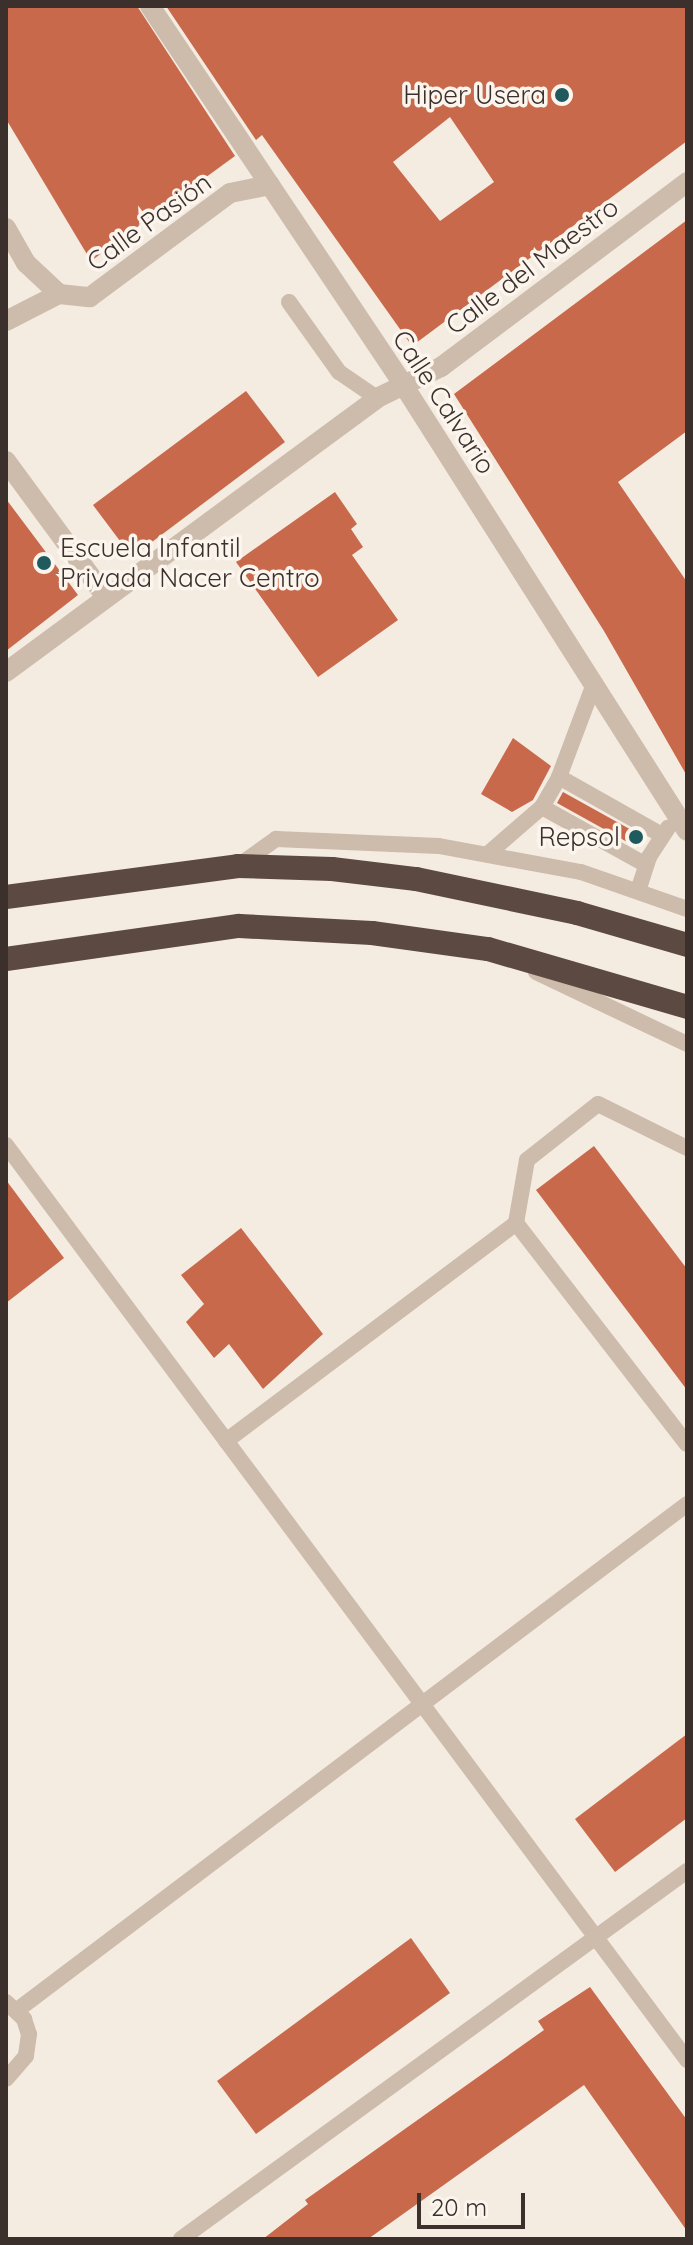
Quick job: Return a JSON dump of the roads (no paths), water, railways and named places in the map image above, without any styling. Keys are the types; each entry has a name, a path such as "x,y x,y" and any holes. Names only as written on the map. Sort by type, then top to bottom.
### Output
{"highway":[{"path":"6,897 238,866 416,879 577,913 687,945"},
{"path":"6,959 239,926 372,933 488,949 687,1007"}],"street":[{"name":"Calle Calvario","path":"150,6 404,386 682,824"},
{"name":"Calle del Maestro","path":"6,672 377,398 441,367 687,182"},
{"name":"Calle Pasión","path":"59,294 90,297 230,193 270,185"},
{"path":"6,228 26,263 59,294 6,321"},
{"path":"6,461 106,597"}],"lane":[{"path":"289,302 339,372 377,398"},
{"path":"490,852 542,807 559,777 594,684"},
{"path":"559,777 662,835"},
{"path":"542,807 646,865"},
{"path":"638,891 646,865 662,835 682,824"},
{"path":"238,866 276,839 490,852 638,891 687,909"},
{"path":"488,949 687,1044"},
{"path":"226,1441 516,1223 527,1160 598,1104 687,1148"},
{"path":"6,1145 424,1701 687,2060"},
{"path":"516,1223 687,1444"},
{"path":"6,2079 26,2056 29,2034 11,2006 687,1504"},
{"path":"181,2239 687,1871"}],"place":[{"name":"Hiper Usera","path":"562,95"},
{"name":"Escuela Infantil Privada Nacer Centro","path":"44,563"},
{"name":"Repsol","path":"636,837"}]}
